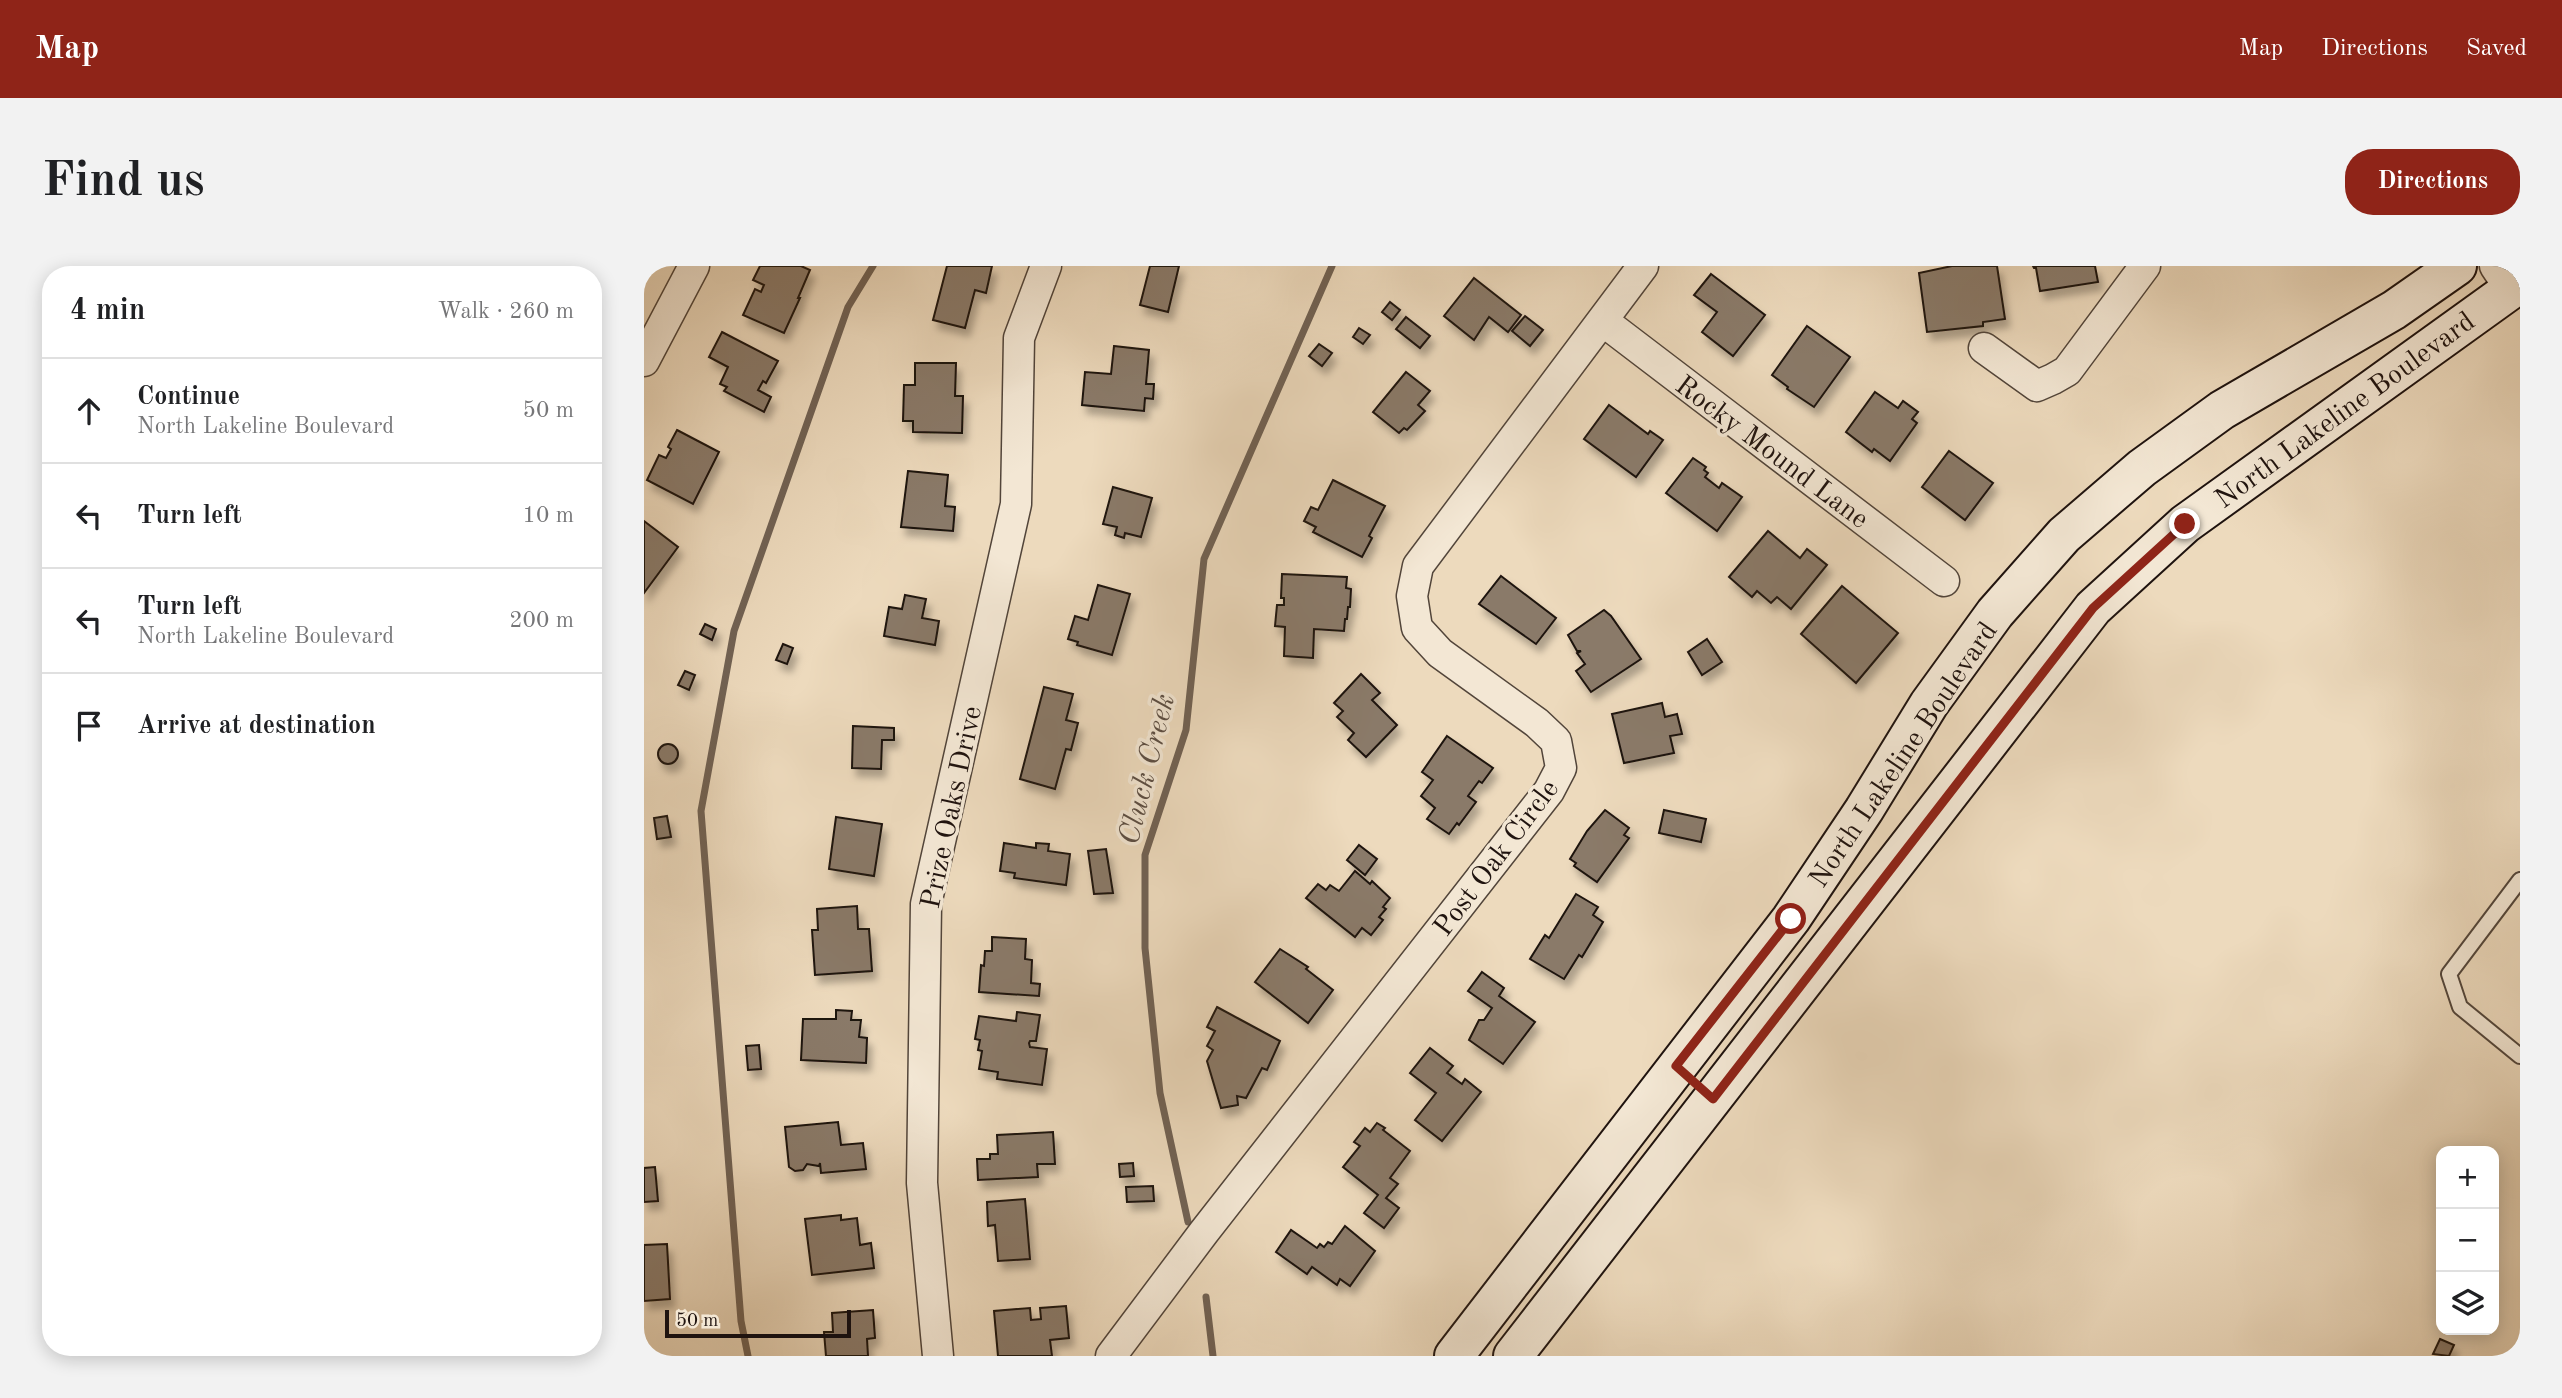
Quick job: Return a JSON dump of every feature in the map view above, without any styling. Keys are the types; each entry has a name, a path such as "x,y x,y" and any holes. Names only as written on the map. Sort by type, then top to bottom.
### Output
{"main road":[{"name":"North Lakeline Boulevard","path":"1454,1356 1791,919 1944,684 1995,613 2064,536 2142,467 2222,410 2394,310 2457,266"},
{"name":"North Lakeline Boulevard","path":"1513,1356 2093,608 2185,524 2508,280"},
{"path":"1676,1066 1713,1099"}],"street":[{"path":"644,361 694,266"},
{"name":"Prize Oaks Drive","path":"938,1356 922,1183 926,904 1016,504 1019,338 1046,266"},
{"name":"Post Oak Circle","path":"1111,1356 1204,1232 1549,791 1561,768 1556,741 1537,723 1440,653 1417,628 1412,596 1418,566 1643,266"},
{"path":"1984,348 2037,386 2053,379 2067,371 2146,266"},
{"name":"Rocky Mound Lane","path":"1603,321 1944,581"}],"lane":[{"path":"2520,880 2449,974 2460,1007 2520,1056"}],"building":[{"path":"760,266 801,266 810,270 784,333 743,315 755,289 761,292 764,285 753,280"},
{"path":"947,266 992,266 986,293 975,290 965,328 933,320"},
{"path":"1150,266 1179,266 1168,312 1140,305"},
{"path":"1952,266 1997,266 2005,319 1983,322 1983,326 1927,332 1919,273"},
{"path":"2033,266 2095,266 2098,282 2040,291 2036,268"},
{"path":"1711,274 1765,315 1733,356 1702,332 1717,312 1694,295"},
{"path":"1474,278 1521,315 1508,332 1489,317 1474,340 1444,316"},
{"path":"1390,302 1400,310 1392,320 1382,312"},
{"path":"1525,316 1543,330 1530,346 1512,331"},
{"path":"1406,317 1430,336 1420,348 1396,329"},
{"path":"1807,326 1850,357 1814,407 1772,375"},
{"path":"1359,328 1370,335 1363,344 1353,337"},
{"path":"722,332 778,361 766,383 763,381 758,390 771,397 764,412 724,391 727,387 720,384 728,367 709,357"},
{"path":"1319,344 1332,353 1322,366 1309,356"},
{"path":"1114,346 1149,350 1146,384 1154,384 1153,399 1145,398 1144,411 1082,405 1085,372 1111,374"},
{"path":"915,363 956,363 955,396 963,396 962,433 913,432 913,421 903,421 904,385 915,385"},
{"path":"1406,372 1430,391 1418,405 1425,411 1407,430 1404,428 1399,433 1373,412"},
{"path":"1875,392 1898,408 1903,401 1918,412 1912,419 1917,423 1890,461 1874,449 1872,452 1846,432"},
{"path":"1609,405 1648,434 1650,431 1663,440 1636,477 1584,439"},
{"path":"677,430 719,452 693,504 647,480 659,455 666,458 671,449 668,447"},
{"path":"1949,451 1993,483 1965,520 1922,487"},
{"path":"1693,458 1706,467 1704,470 1708,473 1705,477 1719,488 1722,483 1742,497 1717,531 1666,493"},
{"path":"908,471 948,475 945,506 955,507 953,531 901,527"},
{"path":"1333,480 1385,506 1369,536 1372,538 1362,557 1313,532 1316,527 1304,521 1311,507 1318,510"},
{"path":"1113,487 1152,498 1141,537 1125,533 1124,538 1115,535 1117,527 1103,524"},
{"path":"644,521 678,547 644,593"},
{"path":"1768,531 1800,558 1807,549 1827,565 1791,609 1777,597 1771,603 1757,591 1752,597 1729,577"},
{"path":"1282,574 1347,577 1346,588 1351,589 1350,607 1344,631 1314,629 1313,658 1284,656 1285,627 1275,626 1277,605 1284,605 1284,598 1281,598"},
{"path":"1501,576 1556,618 1536,644 1479,604"},
{"path":"1098,585 1130,594 1112,655 1077,645 1078,642 1068,639 1075,616 1088,620"},
{"path":"1842,586 1898,633 1856,683 1801,634"},
{"path":"905,595 926,599 922,618 939,621 935,645 884,636 889,607 902,609"},
{"path":"1604,610 1641,659 1591,692 1576,671 1585,664 1577,653 1581,651 1577,651 1568,635"},
{"path":"705,624 716,629 712,640 700,634"},
{"path":"1707,639 1722,662 1702,675 1688,652"},
{"path":"783,644 793,648 787,664 776,660"},
{"path":"685,671 695,675 689,690 678,685"},
{"path":"1361,674 1380,693 1372,700 1397,725 1366,757 1348,740 1354,733 1337,717 1343,711 1334,703"},
{"path":"1044,687 1073,694 1066,720 1078,723 1071,750 1066,749 1055,789 1020,779"},
{"path":"1662,703 1665,717 1677,714 1682,734 1670,736 1674,753 1624,763 1612,714"},
{"path":"853,726 894,728 894,740 882,740 881,769 852,768"},
{"path":"1447,736 1493,768 1468,796 1476,802 1449,834 1427,819 1435,808 1421,796 1433,780 1422,772"},
{"path":"664,744 672,744 678,754 672,764 664,764 658,758 658,750"},
{"path":"1605,810 1629,828 1624,835 1629,838 1597,882 1574,866 1576,863 1570,859 1587,831"},
{"path":"1664,810 1706,819 1701,842 1659,833"},
{"path":"667,816 671,837 657,839 654,818"},
{"path":"836,817 882,824 874,876 829,869"},
{"path":"1004,843 1036,848 1036,843 1049,844 1048,851 1070,854 1066,885 1014,878 1015,873 1000,871"},
{"path":"1359,845 1377,859 1365,875 1347,860"},
{"path":"1106,849 1113,893 1094,894 1088,851"},
{"path":"1355,871 1370,884 1372,881 1390,898 1379,917 1383,920 1371,935 1362,928 1355,937 1306,898 1318,884 1326,890 1330,885 1339,891"},
{"path":"1576,894 1598,907 1593,915 1603,922 1582,957 1579,955 1564,979 1530,959 1545,935 1549,938"},
{"path":"857,906 858,929 869,929 872,971 815,975 812,930 818,930 817,909"},
{"path":"992,937 1026,939 1025,959 1032,960 1031,983 1040,984 1039,996 979,992 981,965 984,966 985,951 992,951"},
{"path":"1280,949 1308,967 1306,969 1333,990 1308,1023 1255,982"},
{"path":"1482,972 1504,988 1499,996 1535,1022 1503,1064 1469,1040 1479,1020 1484,1020 1492,1008 1468,991"},
{"path":"1217,1007 1280,1041 1267,1070 1262,1068 1246,1098 1237,1096 1238,1105 1221,1108 1207,1061 1213,1050 1207,1046 1215,1031 1207,1027"},
{"path":"836,1010 852,1011 851,1020 861,1020 859,1037 867,1038 866,1063 801,1060 803,1019 836,1019"},
{"path":"1017,1012 1040,1015 1036,1041 1029,1043 1030,1047 1047,1049 1042,1085 997,1079 998,1072 979,1069 982,1051 978,1050 980,1040 975,1039 979,1016 1016,1021"},
{"path":"759,1045 761,1069 748,1070 746,1046"},
{"path":"1430,1048 1453,1066 1447,1073 1462,1084 1465,1079 1481,1092 1442,1141 1415,1120 1436,1093 1410,1073"},
{"path":"838,1122 841,1145 863,1143 866,1169 821,1173 820,1163 819,1166 807,1164 803,1170 795,1171 789,1167 785,1127"},
{"path":"1377,1123 1410,1151 1390,1178 1398,1184 1386,1198 1399,1208 1384,1228 1364,1213 1378,1195 1343,1167 1360,1146 1354,1142 1365,1128 1370,1132"},
{"path":"1053,1132 1055,1164 1037,1164 1038,1177 978,1180 977,1159 990,1159 990,1154 998,1154 997,1135"},
{"path":"1133,1163 1134,1176 1120,1177 1119,1164"},
{"path":"655,1167 658,1201 644,1202 644,1168"},
{"path":"1153,1186 1154,1201 1127,1202 1126,1187"},
{"path":"1025,1199 1030,1259 998,1261 995,1225 988,1226 987,1202"},
{"path":"841,1215 841,1220 857,1218 860,1245 871,1243 874,1268 812,1275 805,1219"},
{"path":"1345,1226 1375,1251 1350,1286 1340,1279 1337,1285 1312,1267 1307,1274 1276,1252 1291,1230 1317,1248 1320,1244 1324,1247 1328,1242 1332,1244"},
{"path":"667,1244 670,1299 644,1301 644,1245"},
{"path":"1066,1306 1069,1338 1050,1340 1052,1356 998,1356 994,1311 1030,1308 1031,1320 1041,1319 1040,1308"},
{"path":"873,1310 875,1338 867,1339 868,1356 826,1356 824,1332 833,1332 832,1313"},
{"path":"2440,1339 2454,1345 2449,1356 2433,1354"}],"waterway":[{"path":"748,1356 741,1321 701,811 734,631 848,307 873,266"},
{"name":"Cluck Creek","path":"1188,1222 1160,1093 1145,948 1145,855 1186,730 1204,559 1332,266"},
{"name":"Cluck Creek","path":"1206,1297 1213,1356"}],"route":[{"path":"1791,919 1676,1066 1713,1099 2093,608 2185,524"}]}
